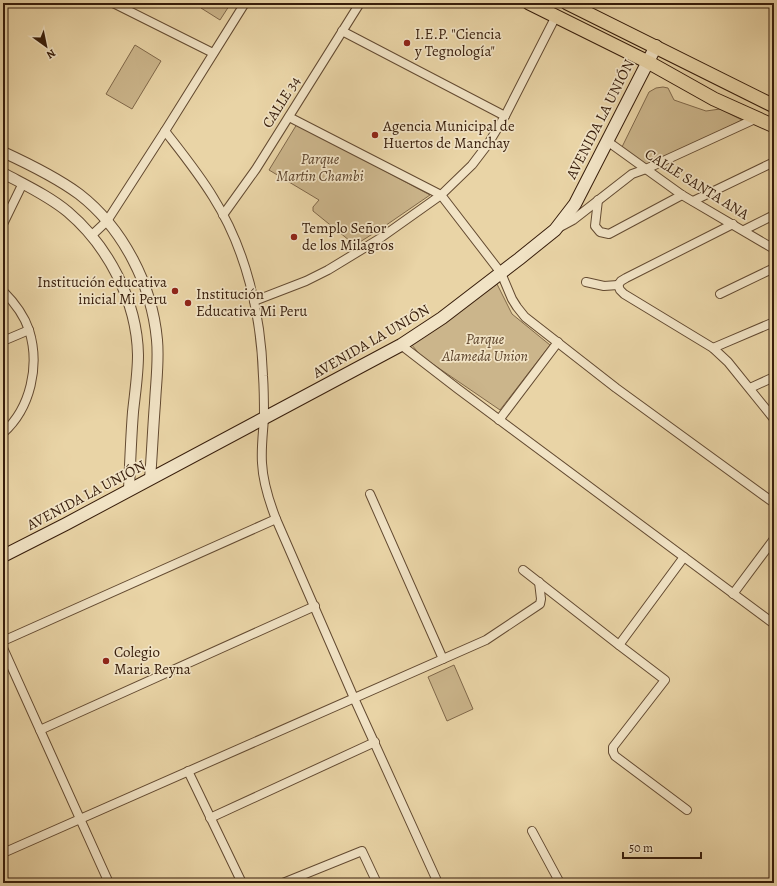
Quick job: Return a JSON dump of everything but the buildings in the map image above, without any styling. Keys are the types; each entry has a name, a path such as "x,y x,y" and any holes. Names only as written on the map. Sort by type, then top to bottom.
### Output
{"main road":[{"path":"529,3 648,62 714,99 774,126"},
{"path":"568,3 774,106"},
{"name":"AVENIDA LA UNIÓN","path":"3,556 264,419 401,345 442,318 501,273 555,230 574,204 656,46"}],"street":[{"path":"113,3 213,53"},
{"path":"91,236 107,221 165,131 244,3"},
{"name":"CALLE 34","path":"224,215 256,169 360,3"},
{"path":"254,301 306,281 328,270 379,239 441,195 472,165 488,144 505,116 556,16"},
{"path":"342,31 505,116"},
{"path":"289,117 441,195 501,273 512,299 521,312 616,388 774,503"},
{"path":"555,230 573,220 632,174 646,169 755,118"},
{"path":"165,131 204,182 224,215 241,257 254,301 263,359 264,419 262,462 268,496 276,518 354,698 438,883"},
{"name":"CALLE SANTA ANA","path":"608,141 682,195 774,249"},
{"path":"3,152 68,186 87,200 107,221 135,264 146,292 158,341 158,370 150,479"},
{"path":"694,202 774,162"},
{"path":"3,173 45,195 68,212 91,236 110,263 121,283 130,307 136,338 138,366 130,447 129,490"},
{"path":"3,224 23,183"},
{"path":"598,200 595,226 600,232 609,234 682,195"},
{"path":"744,230 774,215"},
{"path":"586,282 604,286 618,285 626,278 733,224"},
{"path":"720,294 774,268"},
{"path":"618,285 624,294 713,348 728,362 774,419"},
{"path":"3,291 20,312 29,330 33,354 33,367 29,391 18,416 3,433"},
{"path":"713,348 774,322"},
{"path":"3,341 29,330"},
{"path":"499,420 558,342"},
{"path":"401,345 499,420 774,624"},
{"path":"750,388 774,377"},
{"path":"370,494 443,659"},
{"path":"3,641 276,518"},
{"path":"734,594 774,539"},
{"path":"619,646 684,557"},
{"path":"524,570 619,646 665,680 613,747 612,752 615,756 687,810"},
{"path":"3,853 486,640 539,606 541,602 538,582"},
{"path":"40,730 315,606"},
{"path":"3,648 109,883"},
{"path":"210,818 375,742"},
{"path":"188,771 242,883"},
{"path":"532,831 560,883"},
{"path":"283,883 362,851 376,883"}],"green space":[{"path":"204,3 231,3 220,20 201,8"},
{"path":"135,45 161,61 132,109 106,94"},
{"path":"656,88 668,88 674,100 706,111 720,109 742,120 649,166 621,149 649,92"},
{"name":"Parque Martin Chambi","path":"297,124 430,195 355,245 313,211 313,207 319,200 269,170"},
{"name":"Parque Alameda Union","path":"497,284 512,314 550,345 500,410 421,356 411,344"},
{"path":"454,665 473,709 447,721 428,677"}],"place":[{"name":"I.E.P. \"Ciencia y Tegnología\"","path":"407,43"},
{"name":"Agencia Municipal de Huertos de Manchay","path":"375,135"},
{"name":"Templo Señor de los Milagros","path":"294,237"},
{"name":"Institución educativa inicial Mi Peru","path":"175,291"},
{"name":"Institución Educativa Mi Peru","path":"188,303"},
{"name":"Colegio Maria Reyna","path":"106,661"}]}
